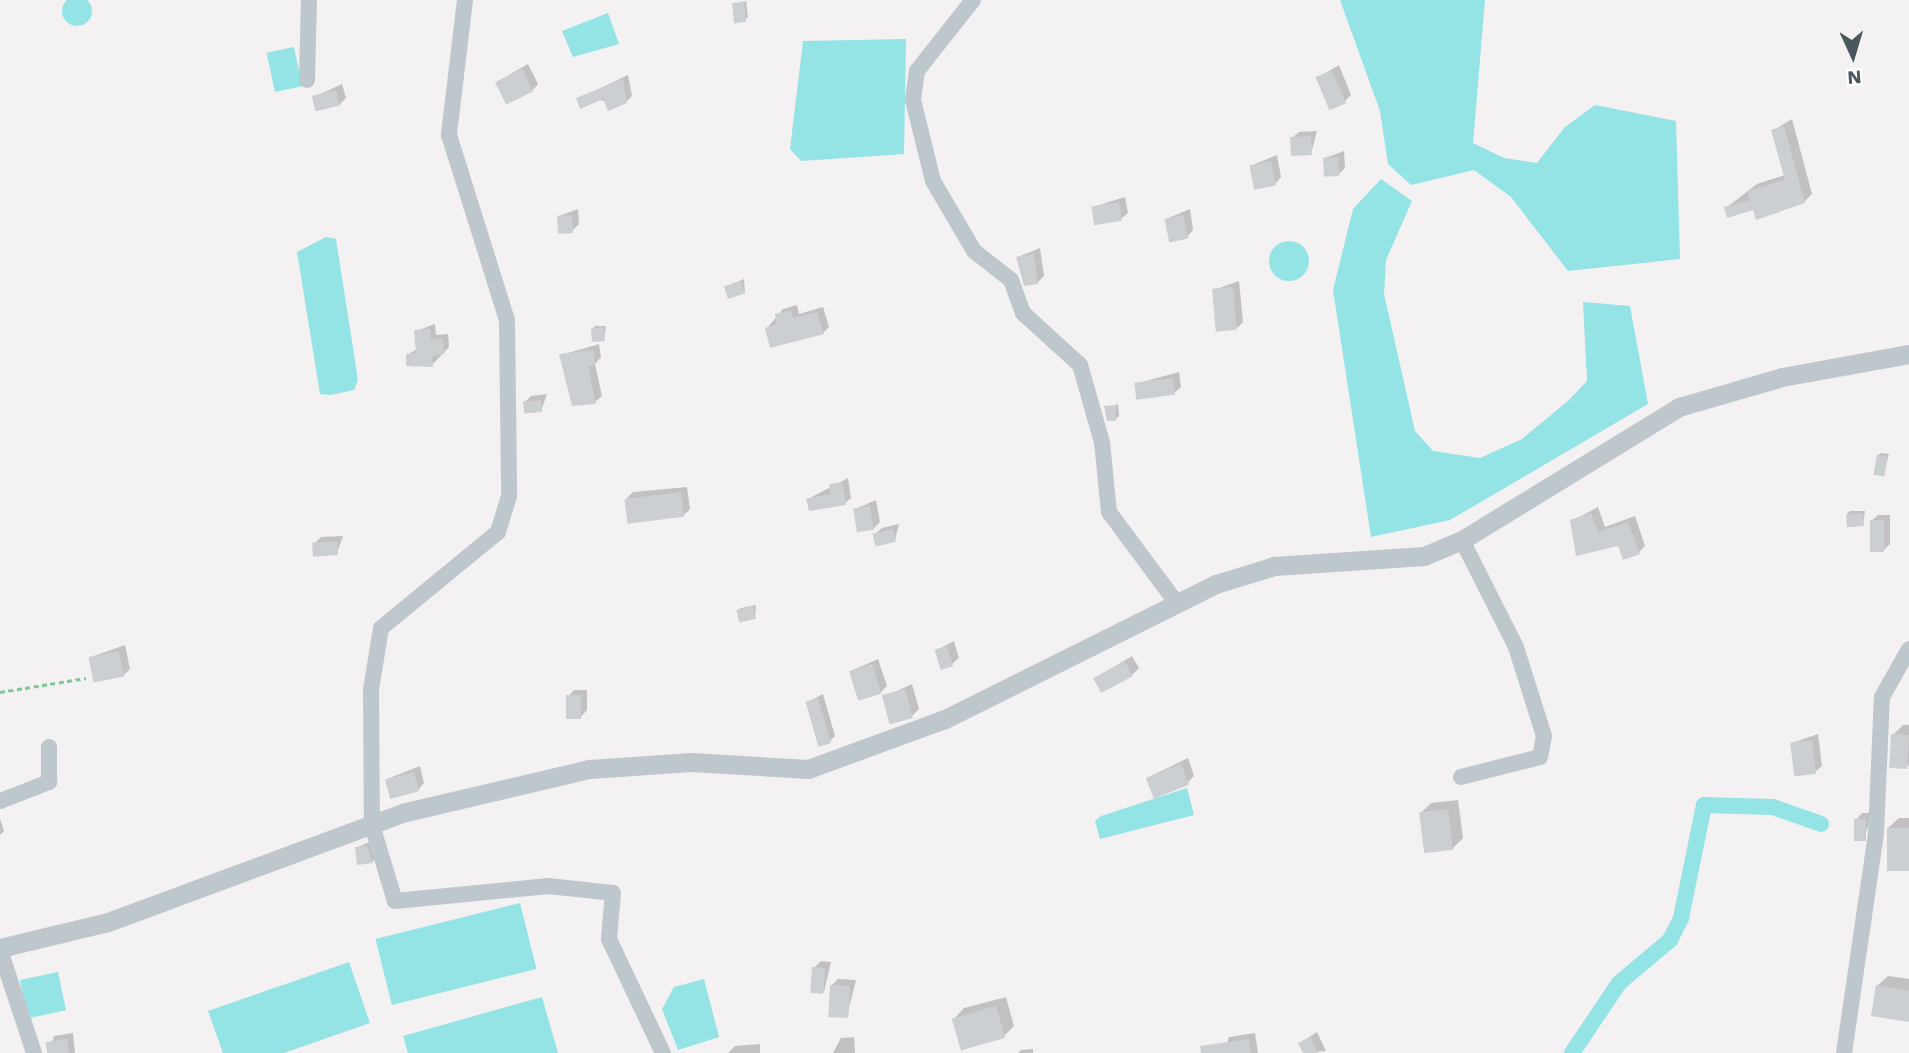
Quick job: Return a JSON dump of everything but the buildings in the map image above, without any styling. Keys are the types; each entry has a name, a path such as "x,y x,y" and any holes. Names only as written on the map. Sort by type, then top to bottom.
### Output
{"street":[{"path":"307,80 309,0"},
{"path":"465,0 449,135 507,320 509,496 498,532 381,628 371,690 372,825 391,895 403,904 520,887 578,886 613,893 609,939 663,1053"},
{"path":"973,0 917,71 913,100 933,181 974,251 1010,281 1023,313 1080,365 1102,442 1109,512 1175,601"},
{"path":"34,1053 0,949 108,922 372,825 590,769 691,762 808,769 946,719 1175,601 1274,566 1424,556 1462,540 1679,407 1782,377 1909,354"},
{"path":"1461,777 1540,758 1544,736 1516,647 1462,540"},
{"path":"1844,1053 1876,833 1882,698 1909,649"},
{"path":"0,801 49,782 49,747"}],"path":[{"path":"0,692 86,678"}],"water":[{"path":"77,-4 87,1 92,11 87,21 77,26 67,21 62,11 67,1"},
{"path":"1340,0 1485,0 1473,143 1504,158 1537,163 1564,128 1595,105 1676,121 1680,259 1568,271 1511,197 1474,170 1411,185 1388,164 1380,111"},
{"path":"608,13 619,44 573,57 562,31"},
{"path":"906,39 904,154 801,161 790,149 803,41"},
{"path":"294,47 302,86 275,92 267,53"},
{"path":"1381,179 1412,201 1386,260 1384,294 1415,431 1433,451 1480,458 1522,439 1568,401 1587,381 1583,302 1630,306 1648,404 1450,520 1371,537 1333,290 1353,209"},
{"path":"326,237 336,239 358,380 354,390 330,395 320,394 297,252"},
{"path":"1289,241 1297,242 1303,247 1308,253 1308,269 1303,275 1297,280 1289,281 1281,280 1275,275 1270,269 1269,261 1270,253 1275,247 1281,242"},
{"path":"1187,788 1194,815 1100,839 1095,821 1101,816"},
{"path":"520,903 536,969 392,1005 375,939"},
{"path":"349,962 370,1023 284,1053 223,1053 208,1011"},
{"path":"58,972 66,1010 28,1018 20,980"},
{"path":"704,979 719,1037 678,1050 662,1009 674,987"},
{"path":"542,997 558,1053 408,1053 403,1036"}],"waterway":[{"path":"1572,1053 1619,983 1670,940 1681,918 1704,805 1773,807 1821,824"}]}
